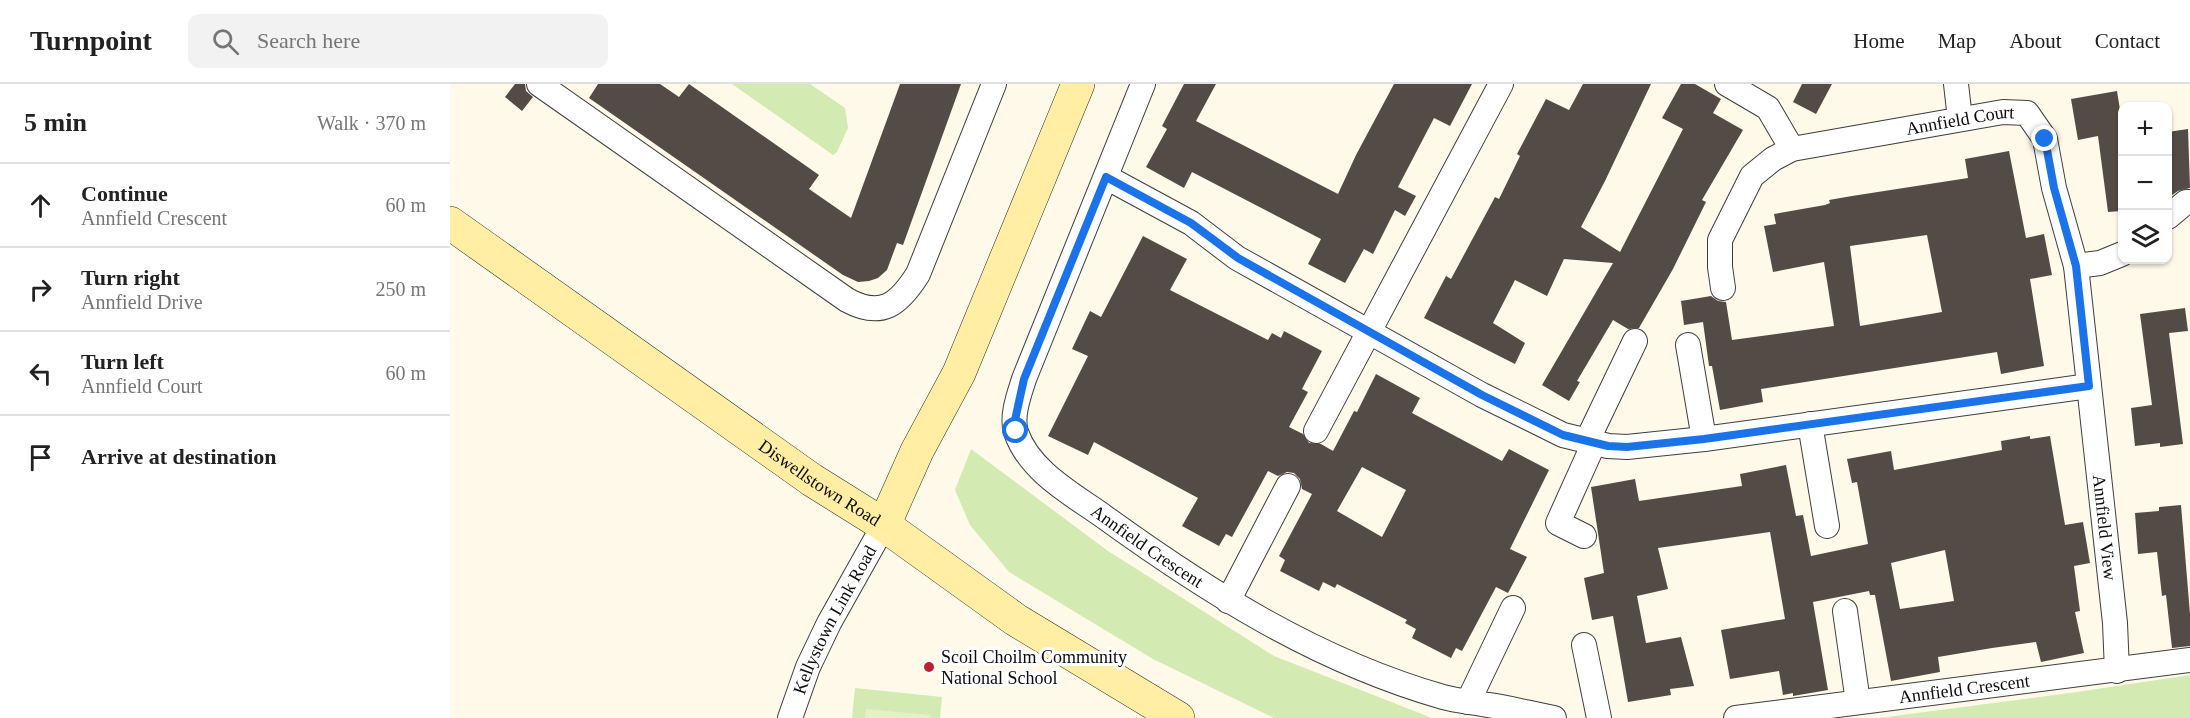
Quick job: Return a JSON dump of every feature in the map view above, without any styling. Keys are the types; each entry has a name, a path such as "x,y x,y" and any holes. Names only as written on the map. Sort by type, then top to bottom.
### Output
{"street":[{"path":"539,84 847,300 861,308 878,309 894,304 918,274 994,84"},
{"name":"Diswellstown Road","path":"450,223 803,474 884,525 917,450 959,373 1078,84"},
{"name":"Annfield Crescent","path":"1143,84 1024,379 1015,420 1016,431 1032,460 1048,476 1143,545 1228,601 1276,629 1346,662 1422,690 1468,702 1554,718"},
{"path":"1316,431 1501,84"},
{"path":"1727,84 1768,108 1792,149"},
{"path":"1956,84 1960,119"},
{"name":"Annfield Court","path":"1724,288 1720,267 1720,240 1752,176 1773,159 1792,149 2003,112 2026,113 2045,139 2054,188 2076,266 2089,386"},
{"path":"1106,177 1191,223 1238,258 1482,395 1563,435 1591,442 1627,447 1704,439 2089,386"},
{"path":"2172,214 2186,202 2190,202"},
{"path":"2076,266 2100,263 2118,256"},
{"path":"1584,536 1558,523 1635,341"},
{"path":"1688,345 1704,439"},
{"name":"Annfield View","path":"2089,386 2115,623 2117,670"},
{"path":"1810,424 1827,526"},
{"path":"1228,601 1288,486"},
{"path":"884,525 1016,620 1178,718"},
{"name":"Kellystown Link Road","path":"790,718 808,668 829,623 884,525"},
{"path":"1468,702 1513,608"},
{"path":"1845,611 1858,702"},
{"path":"1584,645 1599,718"},
{"name":"Annfield Crescent","path":"1736,718 2190,660"}],"green space":[{"path":"732,84 810,84 845,108 848,128 837,152 833,155"},
{"path":"971,449 1108,551 1274,656 1432,718 1274,718 1153,659 1009,572 970,525 955,490"},
{"path":"2190,675 2190,718 1879,718 2077,692"},
{"path":"855,688 942,697 940,718 852,718"},
{"path":"866,709 930,715 930,718 865,718"}],"building":[{"path":"515,84 525,84 526,91 533,97 522,111 505,97"},
{"path":"598,84 660,84 679,97 689,84 819,175 809,189 851,218 900,84 961,84 903,245 897,243 887,270 878,278 858,282 843,275 589,98"},
{"path":"1184,84 1216,84 1196,121 1338,194 1394,84 1472,84 1450,126 1434,118 1398,187 1416,196 1405,216 1395,210 1373,254 1364,249 1345,283 1308,264 1321,239 1192,172 1184,188 1146,167 1167,129 1162,126"},
{"path":"1583,84 1651,84 1581,227 1620,252 1683,129 1662,118 1681,84 1695,84 1721,99 1713,113 1743,130 1702,200 1706,202 1673,269 1639,328 1628,329 1613,320 1577,381 1580,382 1569,401 1542,385 1613,263 1564,259 1547,296 1515,280 1493,323 1525,343 1515,364 1424,318 1446,276 1451,279 1495,197 1499,199 1520,156 1517,154 1546,99 1569,110"},
{"path":"1802,84 1832,84 1816,114 1793,102"},
{"path":"2117,91 2118,211 2108,212 2098,136 2078,140 2071,99"},
{"path":"2188,129 2190,188 2172,195 2172,156 2172,131"},
{"path":"2009,151 2026,238 2044,234 2052,275 2030,279 2044,366 2001,374 1997,352 1761,389 1763,402 1720,410 1712,366 1709,366 1703,322 1684,325 1681,301 1711,296 1718,301 1726,302 1732,340 1834,326 1824,262 1773,272 1764,226 1776,224 1774,214 1825,205 1830,203 1829,200 1968,178 1965,159","holes":["1927,235 1942,312 1860,326 1850,246"]},
{"path":"1143,236 1187,259 1170,290 1268,340 1272,333 1281,338 1284,331 1322,351 1302,389 1308,392 1289,427 1303,434 1309,443 1321,444 1333,451 1354,411 1357,412 1376,374 1420,398 1412,413 1502,461 1509,449 1549,470 1510,549 1527,557 1508,593 1496,587 1462,651 1456,648 1451,658 1412,638 1416,629 1405,623 1407,620 1337,584 1335,588 1323,582 1319,591 1280,571 1285,560 1279,556 1312,494 1302,489 1300,479 1294,473 1287,472 1278,476 1268,471 1232,537 1226,534 1219,546 1182,526 1198,498 1094,442 1088,455 1048,436 1088,356 1072,349 1090,311 1101,317","holes":["1362,467 1406,490 1382,537 1337,511"]},
{"path":"2185,308 2188,331 2169,333 2183,444 2160,447 2160,443 2135,446 2131,408 2152,405 2140,314"},
{"path":"2030,436 2030,439 2050,436 2065,525 2083,522 2090,563 2074,566 2080,611 2075,612 2084,653 2041,662 2036,642 1992,648 1938,657 1940,672 1891,681 1875,595 1870,595 1869,591 1813,602 1828,690 1793,696 1793,693 1783,695 1779,671 1730,679 1721,630 1785,619 1770,532 1658,548 1668,589 1637,596 1646,643 1681,637 1694,686 1670,689 1671,695 1628,702 1613,616 1592,620 1584,578 1604,573 1591,487 1635,479 1639,501 1742,486 1740,474 1786,465 1796,516 1803,515 1811,556 1868,544 1857,482 1852,483 1847,459 1891,451 1894,470 2002,450 2001,441","holes":["1945,550 1954,601 1900,609 1891,563"]},
{"path":"2181,505 2190,614 2190,646 2172,648 2166,595 2162,596 2157,552 2138,554 2135,513 2159,511 2159,507"}],"place":[{"name":"Scoil Choilm Community National School","path":"929,667"}],"route":[{"path":"1016,431 1018,399 1024,379 1106,177 1191,223 1238,258 1482,395 1563,435 1608,446 1627,447 1704,439 2089,386 2076,266 2054,188 2045,139"}]}
